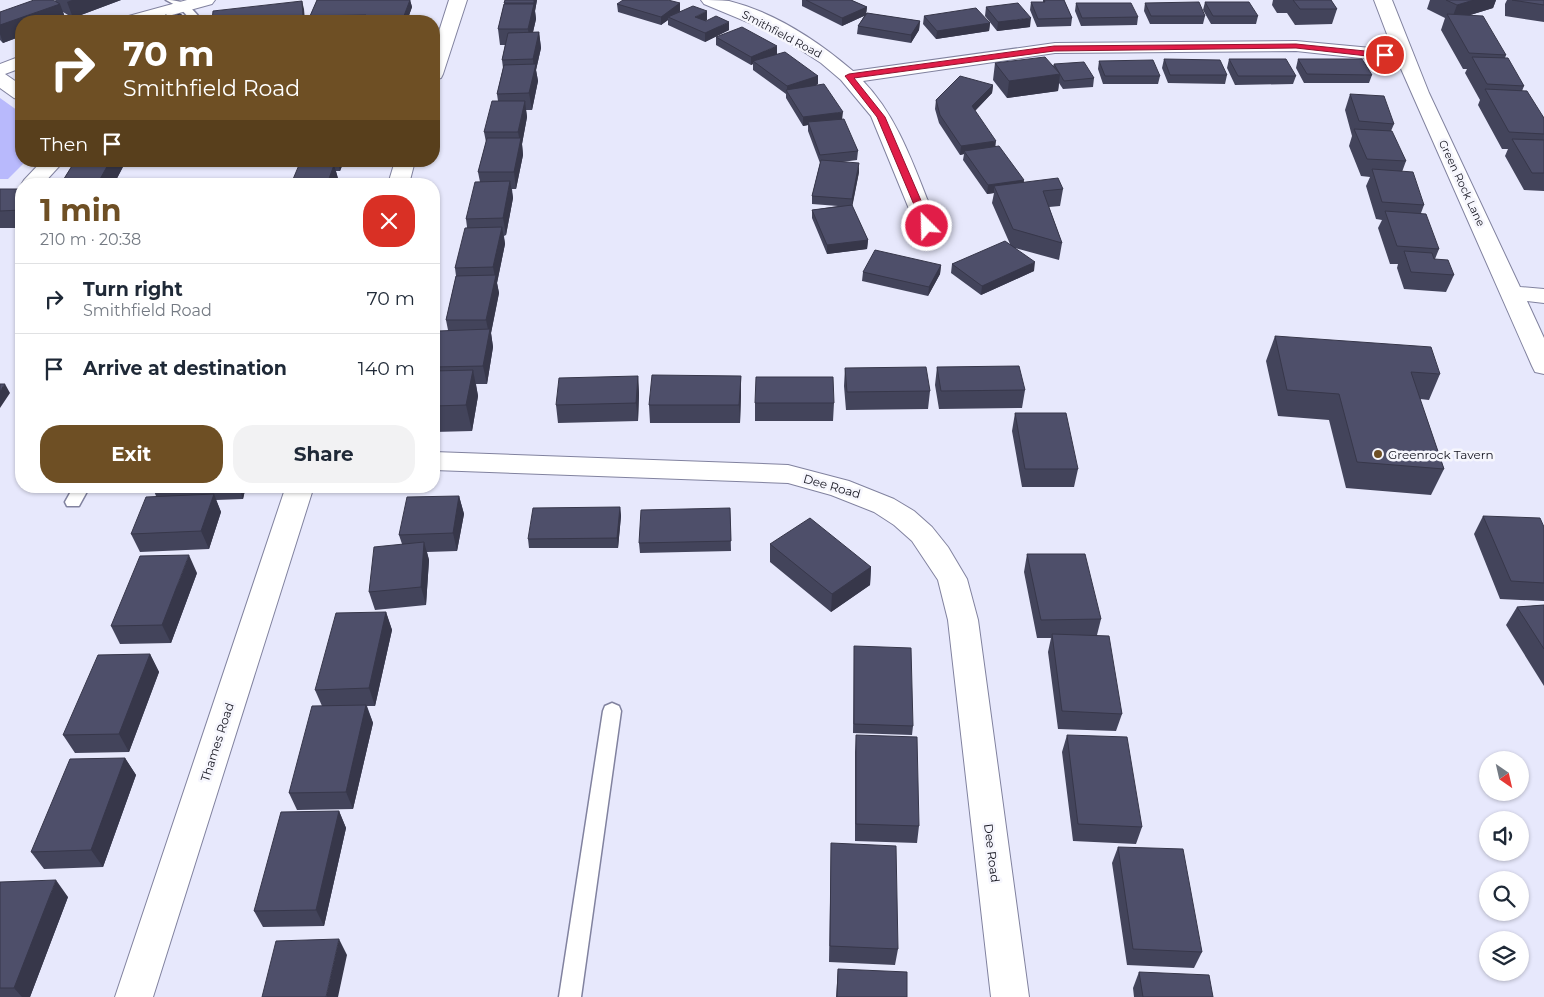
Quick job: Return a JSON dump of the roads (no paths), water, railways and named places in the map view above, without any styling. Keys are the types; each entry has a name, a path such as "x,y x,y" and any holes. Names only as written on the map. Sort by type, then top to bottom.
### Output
{"street":[{"path":"146,15 177,2 206,0"},
{"path":"440,56 458,0"},
{"name":"Smithfield Road","path":"710,0 800,40 827,57 849,76 881,117 927,226"},
{"name":"Green Rock Lane","path":"1383,0 1403,57 1513,293 1544,366"},
{"path":"849,76 1054,48 1296,46 1403,57"},
{"path":"0,70 15,64"},
{"path":"0,79 15,90"},
{"path":"35,178 47,167"},
{"path":"1513,293 1544,296"},
{"name":"Dee Road","path":"440,461 788,474 843,486 876,500 902,516 930,544 952,580 963,620 1010,997"},
{"name":"Thames Road","path":"134,997 298,493"}],"lane":[{"path":"177,2 191,15"},
{"path":"73,502 78,493"},
{"path":"570,997 612,711"}],"place":[{"name":"Greenrock Tavern","path":"1378,454"}]}
